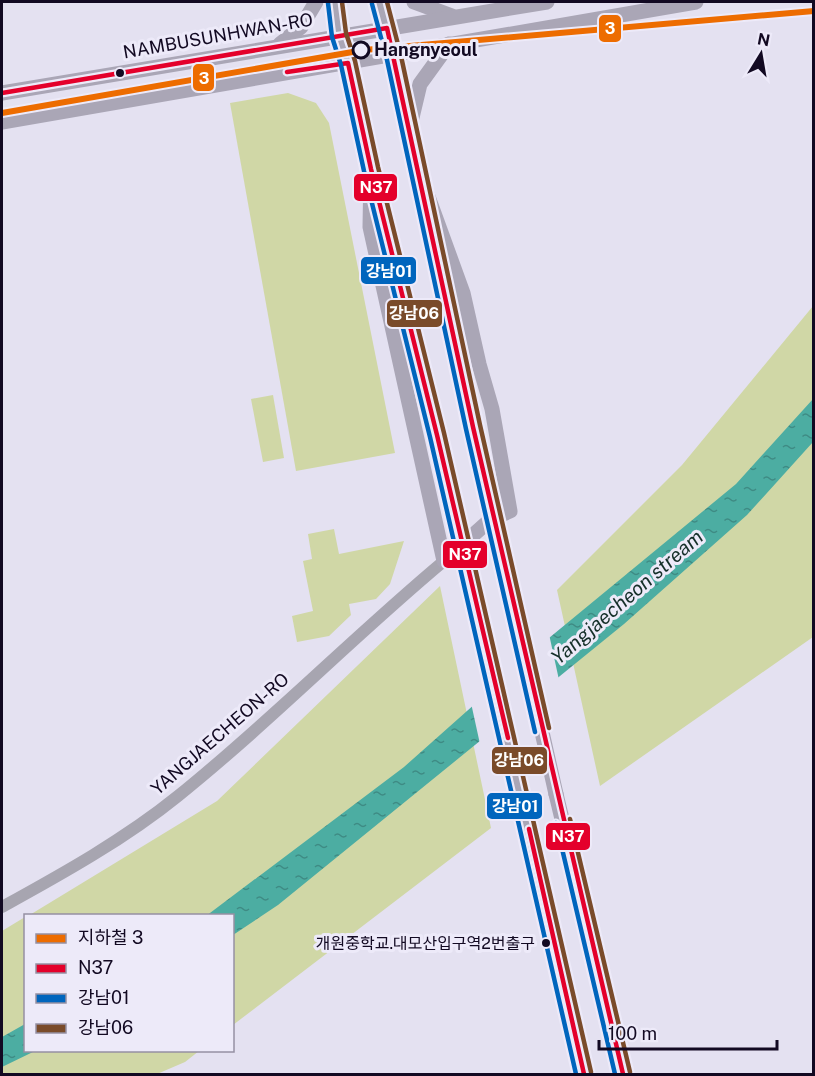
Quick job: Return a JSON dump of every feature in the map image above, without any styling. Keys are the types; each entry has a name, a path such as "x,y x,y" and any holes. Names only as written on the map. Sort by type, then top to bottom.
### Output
{"main road":[{"path":"278,46 301,27 316,2"},
{"path":"335,2 339,35 348,63 371,168 437,435 584,1074"},
{"path":"379,2 387,28 418,168 472,427 623,1074"},
{"path":"414,2 455,17"},
{"name":"NAMBUSUNHWAN-RO","path":"2,93 547,2"},
{"path":"2,122 696,2"},
{"path":"409,132 420,84 449,44"},
{"path":"371,168 369,227 444,561 490,520 510,511 492,409 478,364 463,293 418,168"}],"street":[{"name":"YANGJAECHEON-RO","path":"2,907 118,839 177,797 268,720 392,604 444,561"},
{"path":"618,1054 631,1074"}],"shaded area":[{"path":"288,93 316,103 329,123 395,453 296,471 230,103"},
{"path":"813,306 813,637 600,786 557,590 682,465"},
{"path":"273,395 284,458 263,462 251,399"},
{"path":"334,529 339,554 404,541 390,584 376,599 349,604 351,615 329,636 297,642 292,616 313,611 303,561 312,559 308,534"},
{"path":"440,586 491,828 234,1024 234,914 31,914 217,801"},
{"path":"24,918 24,1052 198,1052 185,1062 157,1074 2,1074 2,931"}],"water":[{"name":"Yangjaecheon stream","path":"813,399 813,442 747,515 624,624 278,905 234,934 234,914 209,914 404,767 549,638 736,484"},
{"path":"24,1025 24,1052 33,1052 2,1067 2,1037"}],"pier":[{"path":"549,634 559,680 480,744 471,703"}],"metro line":[{"name":"3","path":"2,113 364,50 814,11"}],"transit line":[{"name":"강남06","path":"342,2 346,33 355,61 378,167 444,433 591,1072"},
{"name":"강남06","path":"387,2 401,56 480,425 549,728"},
{"name":"강남01","path":"328,3 332,37 341,65 364,171 430,437 576,1074"},
{"name":"강남01","path":"372,4 387,60 466,429 535,732"},
{"name":"N37","path":"2,93 387,28 473,427 623,1074"},
{"name":"N37","path":"287,72 348,63 371,169 437,435 508,738"},
{"name":"강남06","path":"570,819 630,1072"},
{"name":"강남01","path":"556,823 615,1074"},
{"name":"N37","path":"529,829 584,1074"}],"place":[{"name":"Hangnyeoul","path":"361,50"},
{"name":"개원중학교.대모산입구역2번출구","path":"546,943"}]}
